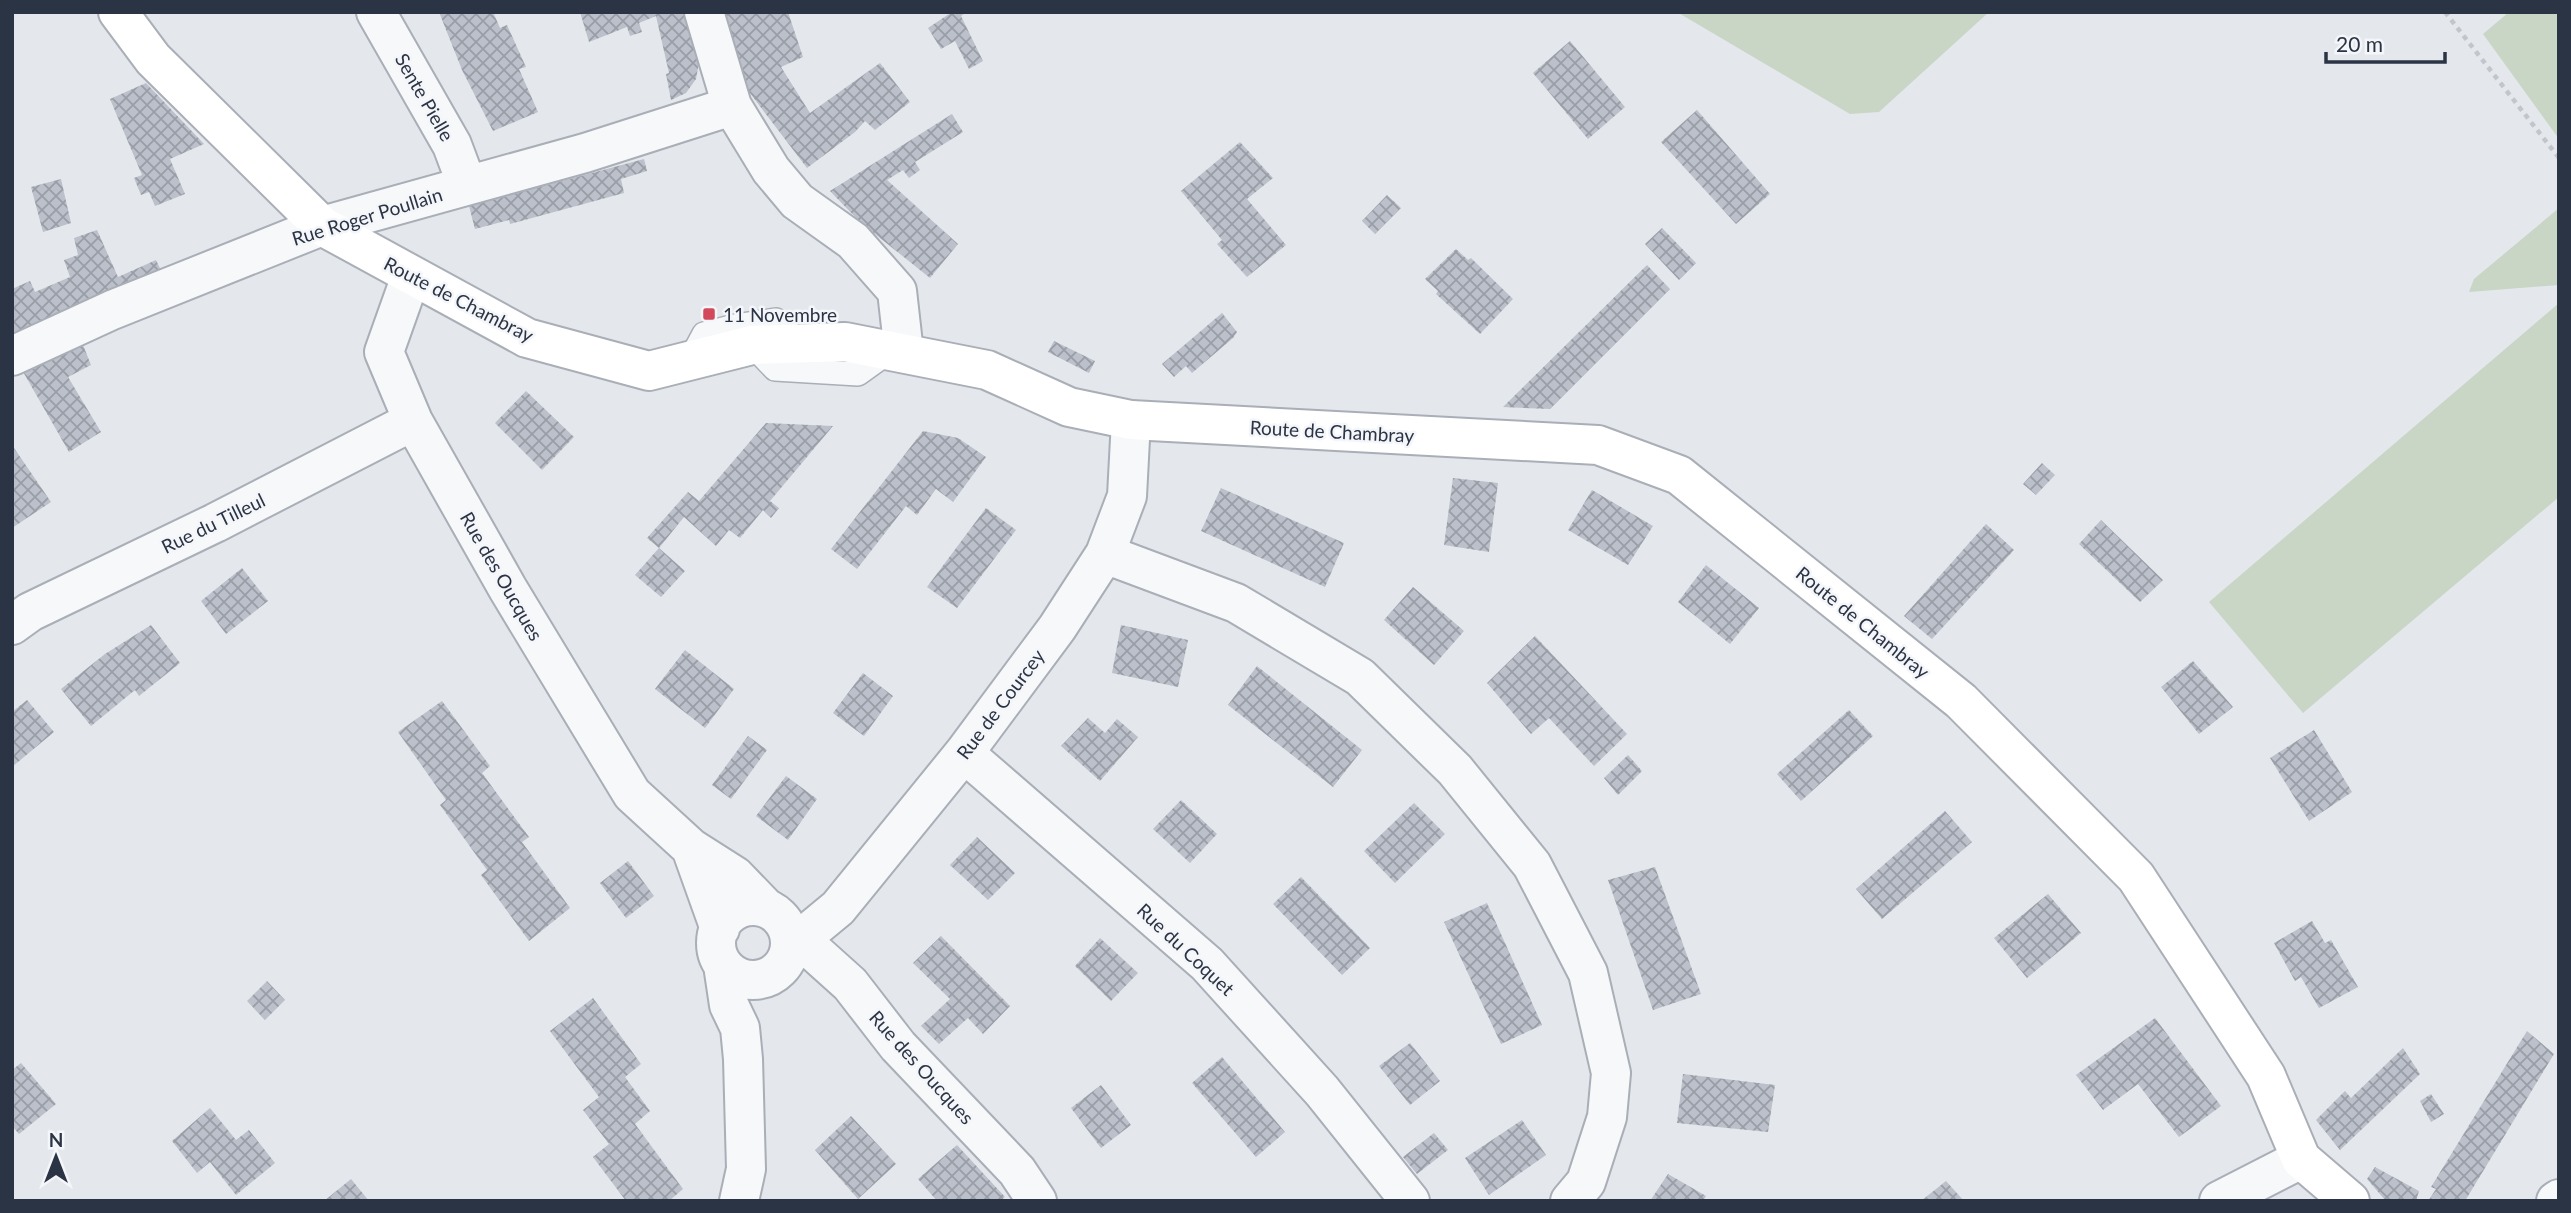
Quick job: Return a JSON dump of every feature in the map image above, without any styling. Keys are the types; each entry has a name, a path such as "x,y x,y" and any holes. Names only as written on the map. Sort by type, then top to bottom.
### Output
{"street":[{"name":"Route de Chambray","path":"118,12 153,59 322,226 527,338 649,371 752,345 845,342 986,370 1069,407 1131,420 1598,445 1679,475 1961,701 2136,877 2266,1076 2301,1160 2350,1201"},
{"name":"Sente Pielle","path":"376,12 452,145 467,185"},
{"path":"704,12 732,106 771,170 797,201 853,241 897,291 897,352"},
{"name":"Rue Roger Poullain","path":"12,356 112,310 322,226 585,153 732,106"},
{"name":"Rue des Oucques","path":"411,276 384,352 413,421 508,589 632,794 691,848 735,876 764,906"},
{"name":"Rue de Courcey","path":"797,943 838,908 964,754 1056,628 1105,554 1127,496 1131,420"},
{"name":"Rue du Tilleul","path":"12,625 30,612 215,523 413,421"},
{"path":"1105,554 1236,603 1360,677 1455,770 1532,865 1588,973 1612,1073 1607,1117 1586,1182 1570,1201"},
{"name":"Rue du Coquet","path":"964,754 1207,964 1322,1091 1410,1201"},
{"name":"Rue des Oucques","path":"691,848 721,947 729,1005 740,1028"},
{"path":"739,1201 746,1169 740,1028 750,1000 764,979 783,967 797,943 785,921 764,906 738,908 721,922 721,947 741,979 764,979"},
{"name":"Rue des Oucques","path":"797,943 850,984 898,1046 1017,1171 1037,1201"},
{"path":"2219,1201 2301,1160"}],"lane":[{"path":"689,362 704,334 735,326 776,320 801,344"},
{"path":"752,345 775,369 823,373 858,374 897,352"}],"path":[{"path":"2445,12 2559,158"}],"green space":[{"path":"1677,12 1989,12 1879,112 1850,114"},
{"path":"2509,12 2559,12 2559,139 2483,34"},
{"path":"2559,208 2559,285 2469,292 2474,279"},
{"path":"2559,303 2559,497 2303,713 2209,602"}],"building":[{"path":"439,12 493,12 500,28 507,25 526,67 519,69 538,112 493,131 462,70"},
{"path":"580,12 693,12 700,57 696,79 686,93 671,100 666,74 669,73 656,16 639,23 642,32 630,36 627,27 589,42"},
{"path":"721,12 788,12 803,57 781,67 810,113 880,63 910,102 875,130 865,121 855,132 807,168 743,84"},
{"path":"952,12 966,12 961,16 983,61 969,69 955,41 941,49 928,28"},
{"path":"1570,41 1625,107 1588,139 1533,73"},
{"path":"146,83 204,144 170,159 185,194 155,206 149,192 141,195 134,178 142,175 110,99"},
{"path":"1697,110 1770,194 1736,224 1661,142"},
{"path":"952,114 963,132 915,162 920,170 909,178 903,170 887,180 958,244 930,278 860,222 830,191"},
{"path":"1240,142 1273,178 1247,199 1286,245 1247,277 1217,244 1222,240 1181,191"},
{"path":"644,159 647,171 621,179 624,193 510,224 509,220 475,229 469,206"},
{"path":"61,179 71,223 43,232 31,187"},
{"path":"1387,195 1401,208 1375,234 1362,221"},
{"path":"1662,228 1696,263 1679,280 1645,244"},
{"path":"97,230 118,277 156,260 164,277 12,342 12,289 30,281 35,292 70,277 64,260 78,255 74,238"},
{"path":"1456,249 1468,260 1471,258 1513,299 1480,334 1436,294 1438,291 1425,279"},
{"path":"1647,265 1670,289 1550,409 1503,407"},
{"path":"1222,313 1237,332 1233,338 1192,373 1186,366 1174,377 1162,364"},
{"path":"81,340 91,365 68,377 101,432 69,452 22,370"},
{"path":"1054,341 1095,361 1089,373 1048,352"},
{"path":"526,391 574,437 542,470 495,423"},
{"path":"766,423 833,426 770,501 779,508 771,518 763,510 740,538 729,530 716,546 684,517 659,548 647,538 688,492 699,501"},
{"path":"923,431 958,438 986,457 953,502 936,489 917,515 906,506 857,569 831,549"},
{"path":"12,445 51,502 12,528"},
{"path":"2042,463 2055,475 2036,495 2023,484"},
{"path":"1453,478 1498,483 1489,552 1444,545"},
{"path":"1221,488 1344,543 1325,587 1201,531"},
{"path":"1592,490 1653,526 1628,565 1568,530"},
{"path":"986,508 1016,530 957,608 927,587"},
{"path":"2101,520 2163,580 2140,602 2079,544"},
{"path":"1986,524 2014,550 1932,639 1904,616"},
{"path":"659,548 685,571 661,597 635,575"},
{"path":"1706,565 1759,608 1730,644 1678,602"},
{"path":"242,568 268,601 226,634 201,601"},
{"path":"1413,587 1464,631 1434,665 1384,620"},
{"path":"151,625 180,663 139,696 135,690 91,726 61,689 105,654"},
{"path":"1121,625 1188,640 1178,687 1112,673"},
{"path":"1535,636 1627,734 1594,766 1549,718 1531,734 1487,683"},
{"path":"685,650 734,689 705,728 655,689"},
{"path":"2193,661 2233,707 2199,734 2161,687"},
{"path":"1257,666 1362,750 1333,787 1228,705"},
{"path":"863,673 893,696 864,736 833,713"},
{"path":"27,700 54,732 12,767 12,712"},
{"path":"442,701 490,766 482,773 529,837 522,842 570,908 529,941 481,875 487,870 440,805 446,800 398,732"},
{"path":"1849,710 1873,736 1801,801 1777,774"},
{"path":"1088,718 1105,733 1117,719 1138,737 1100,781 1061,746"},
{"path":"2314,730 2352,792 2309,821 2270,758"},
{"path":"748,736 767,750 731,799 712,785"},
{"path":"1628,755 1642,771 1618,795 1604,778"},
{"path":"786,776 817,799 788,840 756,816"},
{"path":"1181,800 1217,834 1190,863 1153,829"},
{"path":"1414,803 1445,834 1395,883 1364,851"},
{"path":"1945,811 1972,842 1882,919 1856,889"},
{"path":"977,837 1015,873 988,900 950,865"},
{"path":"628,861 654,896 626,918 600,883"},
{"path":"1655,867 1701,994 1653,1010 1608,880"},
{"path":"1301,877 1370,948 1342,975 1273,904"},
{"path":"2048,894 2081,933 2027,978 1994,938"},
{"path":"1487,903 1542,1025 1501,1044 1444,922"},
{"path":"2312,921 2325,943 2331,940 2358,987 2319,1008 2301,977 2295,981 2274,943"},
{"path":"941,936 1010,1006 983,1034 968,1018 939,1044 921,1026 950,999 913,963"},
{"path":"1100,938 1138,973 1111,1001 1075,966"},
{"path":"267,981 285,1000 265,1020 247,1001"},
{"path":"593,998 641,1064 625,1077 650,1111 635,1124 683,1189 669,1201 626,1201 593,1157 609,1144 583,1110 599,1097 550,1031"},
{"path":"2155,1018 2221,1106 2179,1137 2138,1084 2103,1110 2076,1075"},
{"path":"2527,1031 2554,1054 2465,1201 2428,1201 2436,1189 2431,1187"},
{"path":"1410,1043 1440,1081 1410,1105 1379,1066"},
{"path":"2403,1048 2420,1074 2340,1150 2316,1120 2345,1091 2351,1098"},
{"path":"1222,1057 1285,1132 1256,1157 1192,1083"},
{"path":"21,1063 56,1104 19,1134 12,1126 12,1070"},
{"path":"1683,1074 1775,1085 1768,1132 1677,1123"},
{"path":"1101,1085 1131,1125 1101,1148 1071,1108"},
{"path":"2431,1094 2444,1114 2431,1122 2420,1101"},
{"path":"210,1108 236,1140 249,1130 275,1163 236,1195 210,1162 197,1173 172,1141"},
{"path":"851,1116 896,1164 858,1199 815,1150"},
{"path":"1522,1120 1546,1155 1489,1195 1465,1158"},
{"path":"1434,1133 1448,1150 1417,1174 1403,1157"},
{"path":"957,1145 1005,1197 1000,1201 937,1201 918,1179"},
{"path":"2375,1167 2419,1191 2416,1201 2385,1200 2367,1179"},
{"path":"1668,1174 1706,1196 1703,1201 1650,1201"},
{"path":"351,1179 369,1201 324,1201"},
{"path":"1946,1181 1964,1201 1921,1201"}],"place":[{"name":"11 Novembre","path":"709,314"}]}
